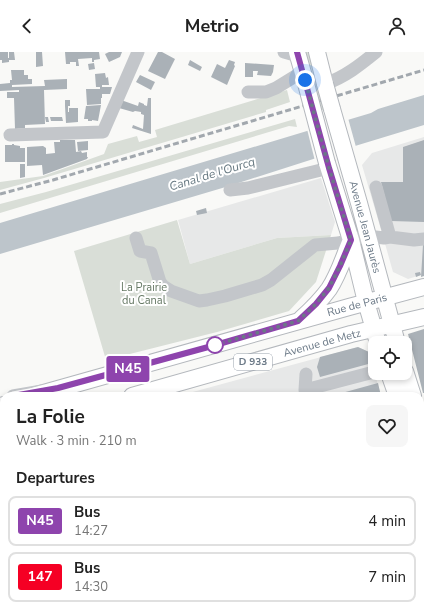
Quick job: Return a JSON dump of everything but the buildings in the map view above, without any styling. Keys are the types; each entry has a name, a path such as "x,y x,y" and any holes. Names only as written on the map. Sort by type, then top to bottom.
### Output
{"main road":[{"path":"317,52 325,84"},
{"path":"293,53 303,76"},
{"name":"Avenue Jean Jaurès","path":"303,76 328,166 351,240 376,336"},
{"name":"Avenue Jean Jaurès","path":"325,84 395,336"},
{"path":"298,321 316,304 329,288 351,240"},
{"name":"Rue de Paris","path":"46,392 424,287"},
{"name":"D 933","path":"376,336 392,324 424,317"},
{"name":"Avenue de Metz","path":"146,392 351,334 376,336"},
{"path":"391,380 396,392"},
{"path":"408,380 412,392"}],"street":[{"path":"10,135 103,132 138,52"},
{"path":"325,84 342,77 376,52"},
{"path":"248,92 266,92 303,76"},
{"path":"230,190 248,188 328,166"},
{"path":"376,187 390,237"},
{"path":"136,238 140,251 151,253 160,282 163,286 171,291 199,301 225,296 262,285 271,280 316,245 338,243 367,236 414,240 424,239"},
{"path":"306,374 306,392"},
{"path":"309,392 368,374"},
{"name":"Rue de Paris","path":"36,392 58,388"}],"shaded area":[{"path":"424,137 424,274 408,279 393,272 362,165 372,153"},
{"path":"321,178 335,222 331,235 277,238 190,264 178,220"},
{"path":"358,347 368,352 368,380 377,380 380,392 193,392"}],"green space":[{"path":"305,52 308,52 324,110 320,110"},
{"path":"287,90 290,102 266,110 266,112 0,190 0,182 43,176 104,154 108,144 137,136 139,142 157,137 155,130"},
{"path":"295,119 297,127 289,126 0,213 0,204 46,192"},
{"name":"La Prairie du Canal","path":"177,220 190,264 277,238 331,235 316,282 289,311 217,332 106,360 74,251"}],"water":[{"name":"Canal de l'Ourcq","path":"424,95 424,125 229,186 0,254 0,223 371,113 378,109"}],"pier":[{"path":"348,118 356,147 315,161 307,129"}],"railway":[{"path":"0,194 53,180 424,70"}],"bus line":[{"name":"N45","path":"36,392 58,388 298,321 321,299 333,282 351,240 329,168 297,52"}],"route":[{"path":"215,345 212,346 298,321 311,310 333,282 351,240 329,168 305,80"}]}
